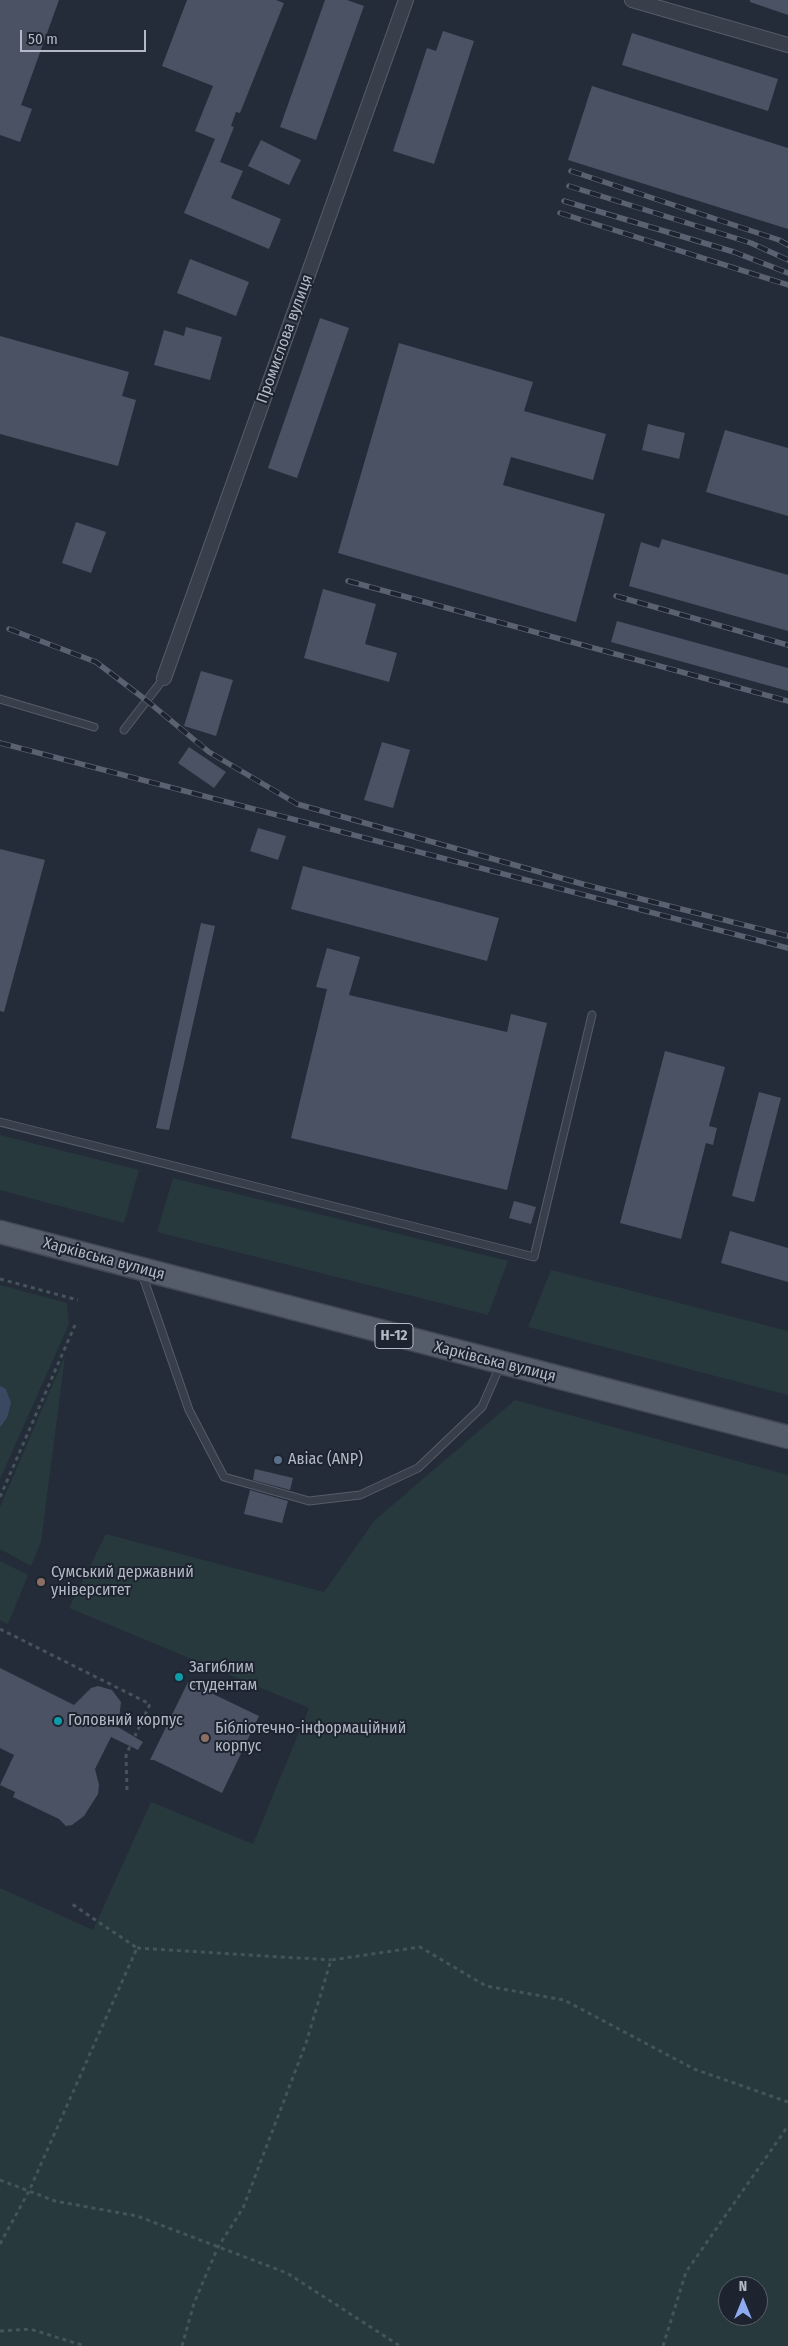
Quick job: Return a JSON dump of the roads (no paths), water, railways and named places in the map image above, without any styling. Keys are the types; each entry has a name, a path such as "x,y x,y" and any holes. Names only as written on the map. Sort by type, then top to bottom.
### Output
{"main road":[{"name":"Харківська вулиця","path":"0,1232 788,1437"}],"street":[{"name":"Промислова вулиця","path":"164,678 406,0"},
{"path":"632,0 788,45"}],"lane":[{"path":"124,730 164,678"},
{"path":"0,699 94,727"},
{"path":"0,1122 534,1258 592,1015"},
{"path":"141,1269 189,1410 224,1477 309,1501 360,1495 418,1468 482,1407 501,1363"}],"water":[{"path":"0,1386 6,1389 11,1403 7,1418 0,1427"}],"railway":[{"path":"571,171 779,240 788,245"},
{"path":"569,186 751,243 788,260"},
{"path":"564,201 734,252 788,273"},
{"path":"560,213 788,285"},
{"path":"348,581 788,701"},
{"path":"616,596 788,645"},
{"path":"9,629 96,662 209,752 297,804 586,885 788,936"},
{"path":"0,743 788,948"}],"place":[{"name":"Авіас (ANP)","path":"278,1460"},
{"name":"Сумський державний університет","path":"41,1582"},
{"name":"Загиблим студентам","path":"179,1677"},
{"name":"Головний корпус","path":"58,1721"},
{"name":"Бібліотечно-інформаційний корпус","path":"205,1738"}]}
